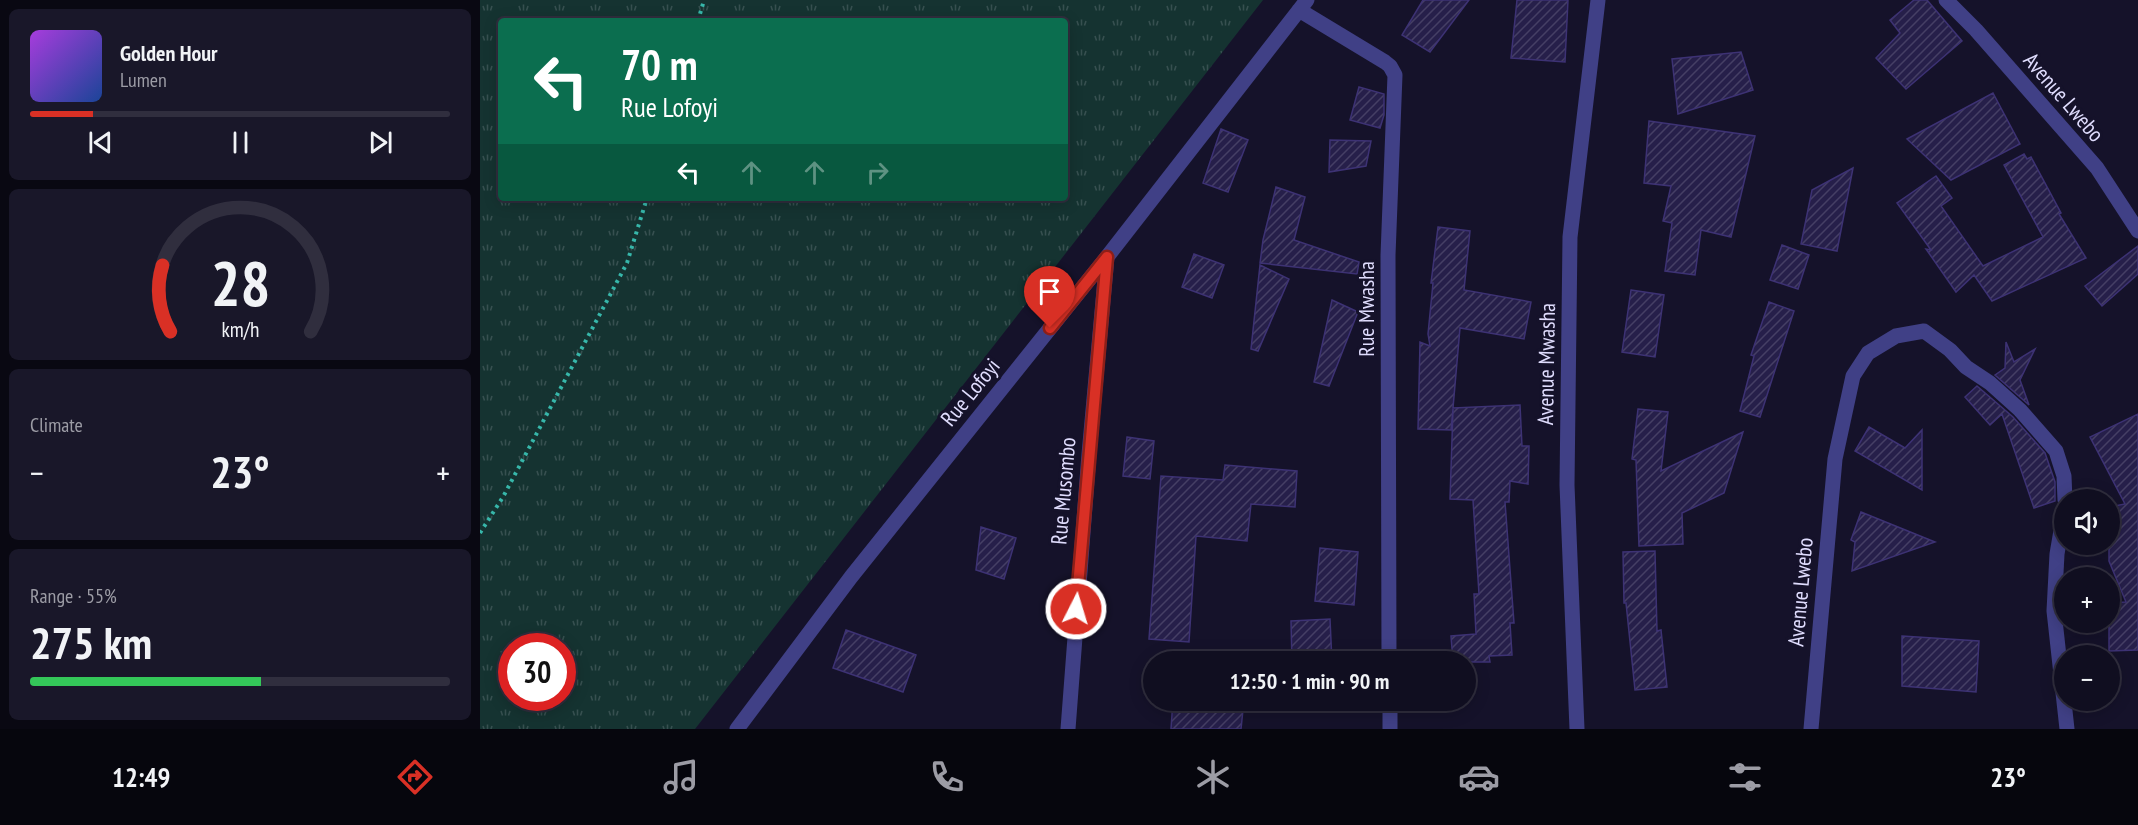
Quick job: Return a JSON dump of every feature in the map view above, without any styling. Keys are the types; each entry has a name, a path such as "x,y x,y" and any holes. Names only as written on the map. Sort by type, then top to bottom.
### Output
{"street":[{"name":"Avenue Mwasha","path":"1577,729 1567,485 1570,237 1598,0"},
{"name":"Avenue Lwebo","path":"1946,0 1976,30 2097,168 2138,231"},
{"name":"Rue Lofoyi","path":"737,729 851,577 1107,257 1303,5"},
{"name":"Rue Mwasha","path":"1303,5 1385,62 1392,68 1395,77 1388,255 1389,651"},
{"name":"Rue Musombo","path":"1068,729 1107,257"},
{"name":"Avenue Lwebo","path":"1811,729 1835,459 1853,376 1868,353 1896,336 1924,331 1950,350 1966,367 1990,383 2020,410 2056,451 2064,476 2065,489"},
{"path":"2057,555 2054,611 2067,729"},
{"path":"1390,711 1390,729"}],"path":[{"path":"699,18 704,0"},
{"path":"480,533 503,497 627,263 645,201"}],"green space":[{"path":"480,0 1263,0 695,729 480,729"}],"building":[{"path":"1423,0 1469,0 1430,52 1402,35"},
{"path":"1517,0 1568,0 1565,62 1511,58"},
{"path":"1914,0 1927,0 1962,41 1906,89 1876,58 1900,33 1890,20"},
{"path":"1741,52 1753,90 1678,114 1672,59"},
{"path":"1359,87 1384,94 1384,115 1380,128 1350,120"},
{"path":"1993,93 2020,144 1951,180 1907,139"},
{"path":"1649,121 1755,136 1731,237 1701,230 1695,275 1665,271 1672,223 1663,221 1671,186 1644,183"},
{"path":"1221,129 1248,140 1228,192 1203,183"},
{"path":"1330,140 1371,141 1366,166 1329,172"},
{"path":"2024,154 2027,159 2031,157 2061,213 2059,214 2086,258 1992,301 1974,275 1956,292 1926,249 1931,250 1897,203 1936,176 1952,198 1941,206 1983,266 2043,237 2004,165"},
{"path":"1853,168 1837,251 1801,244 1812,190"},
{"path":"1276,187 1305,197 1294,240 1359,262 1357,274 1260,263 1263,240"},
{"path":"1438,227 1470,231 1464,290 1531,302 1524,339 1460,328 1453,408 1520,405 1522,446 1529,446 1528,484 1510,481 1509,502 1505,502 1514,623 1510,623 1512,655 1489,656 1490,662 1476,662 1476,651 1452,651 1451,636 1476,634 1474,594 1479,594 1473,500 1450,499 1453,409 1451,430 1418,429 1420,342 1430,346 1428,334 1433,283 1431,283"},
{"path":"1782,245 1809,255 1798,289 1770,280"},
{"path":"2138,246 2138,274 2102,306 2085,286"},
{"path":"1194,254 1224,265 1212,298 1182,287"},
{"path":"1260,265 1289,279 1258,351 1251,349"},
{"path":"1631,290 1664,295 1655,357 1622,352"},
{"path":"1332,300 1358,312 1329,386 1314,382"},
{"path":"1769,302 1794,311 1760,417 1740,411 1754,356 1751,355"},
{"path":"2006,342 2014,362 2035,349 2020,380 2029,405 1995,375 2005,368"},
{"path":"1977,386 2013,417 2045,453 2055,482 2054,501 2034,508 2002,414 1990,425 1965,397"},
{"path":"1638,409 1668,412 1661,471 1743,432 1724,493 1682,513 1683,544 1639,546 1636,460 1632,459"},
{"path":"2138,414 2138,650 2120,651 2120,645 2109,645 2109,633 2120,633 2120,602 2126,602 2120,588 2120,567 2111,567 2109,561 2109,555 2120,555 2120,505 2125,504 2120,489 2117,489 2090,437"},
{"path":"1869,427 1905,448 1922,430 1922,490 1855,451"},
{"path":"1127,437 1154,441 1150,479 1123,476"},
{"path":"1225,465 1297,471 1295,507 1251,504 1247,541 1196,536 1189,642 1149,639 1161,476 1223,480"},
{"path":"1861,512 1935,542 1852,571 1855,542 1851,540"},
{"path":"981,527 1016,538 1004,579 976,570"},
{"path":"1320,548 1358,552 1354,605 1315,601"},
{"path":"1655,551 1657,631 1661,630 1667,687 1635,690 1626,603 1624,603 1623,552"},
{"path":"1330,619 1331,651 1292,651 1291,621"},
{"path":"846,630 916,655 903,692 833,668"},
{"path":"1902,636 1979,641 1976,692 1902,686"},
{"path":"1172,711 1243,711 1241,729 1171,729"}],"route":[{"path":"1050,328 1107,257 1076,609"}]}
